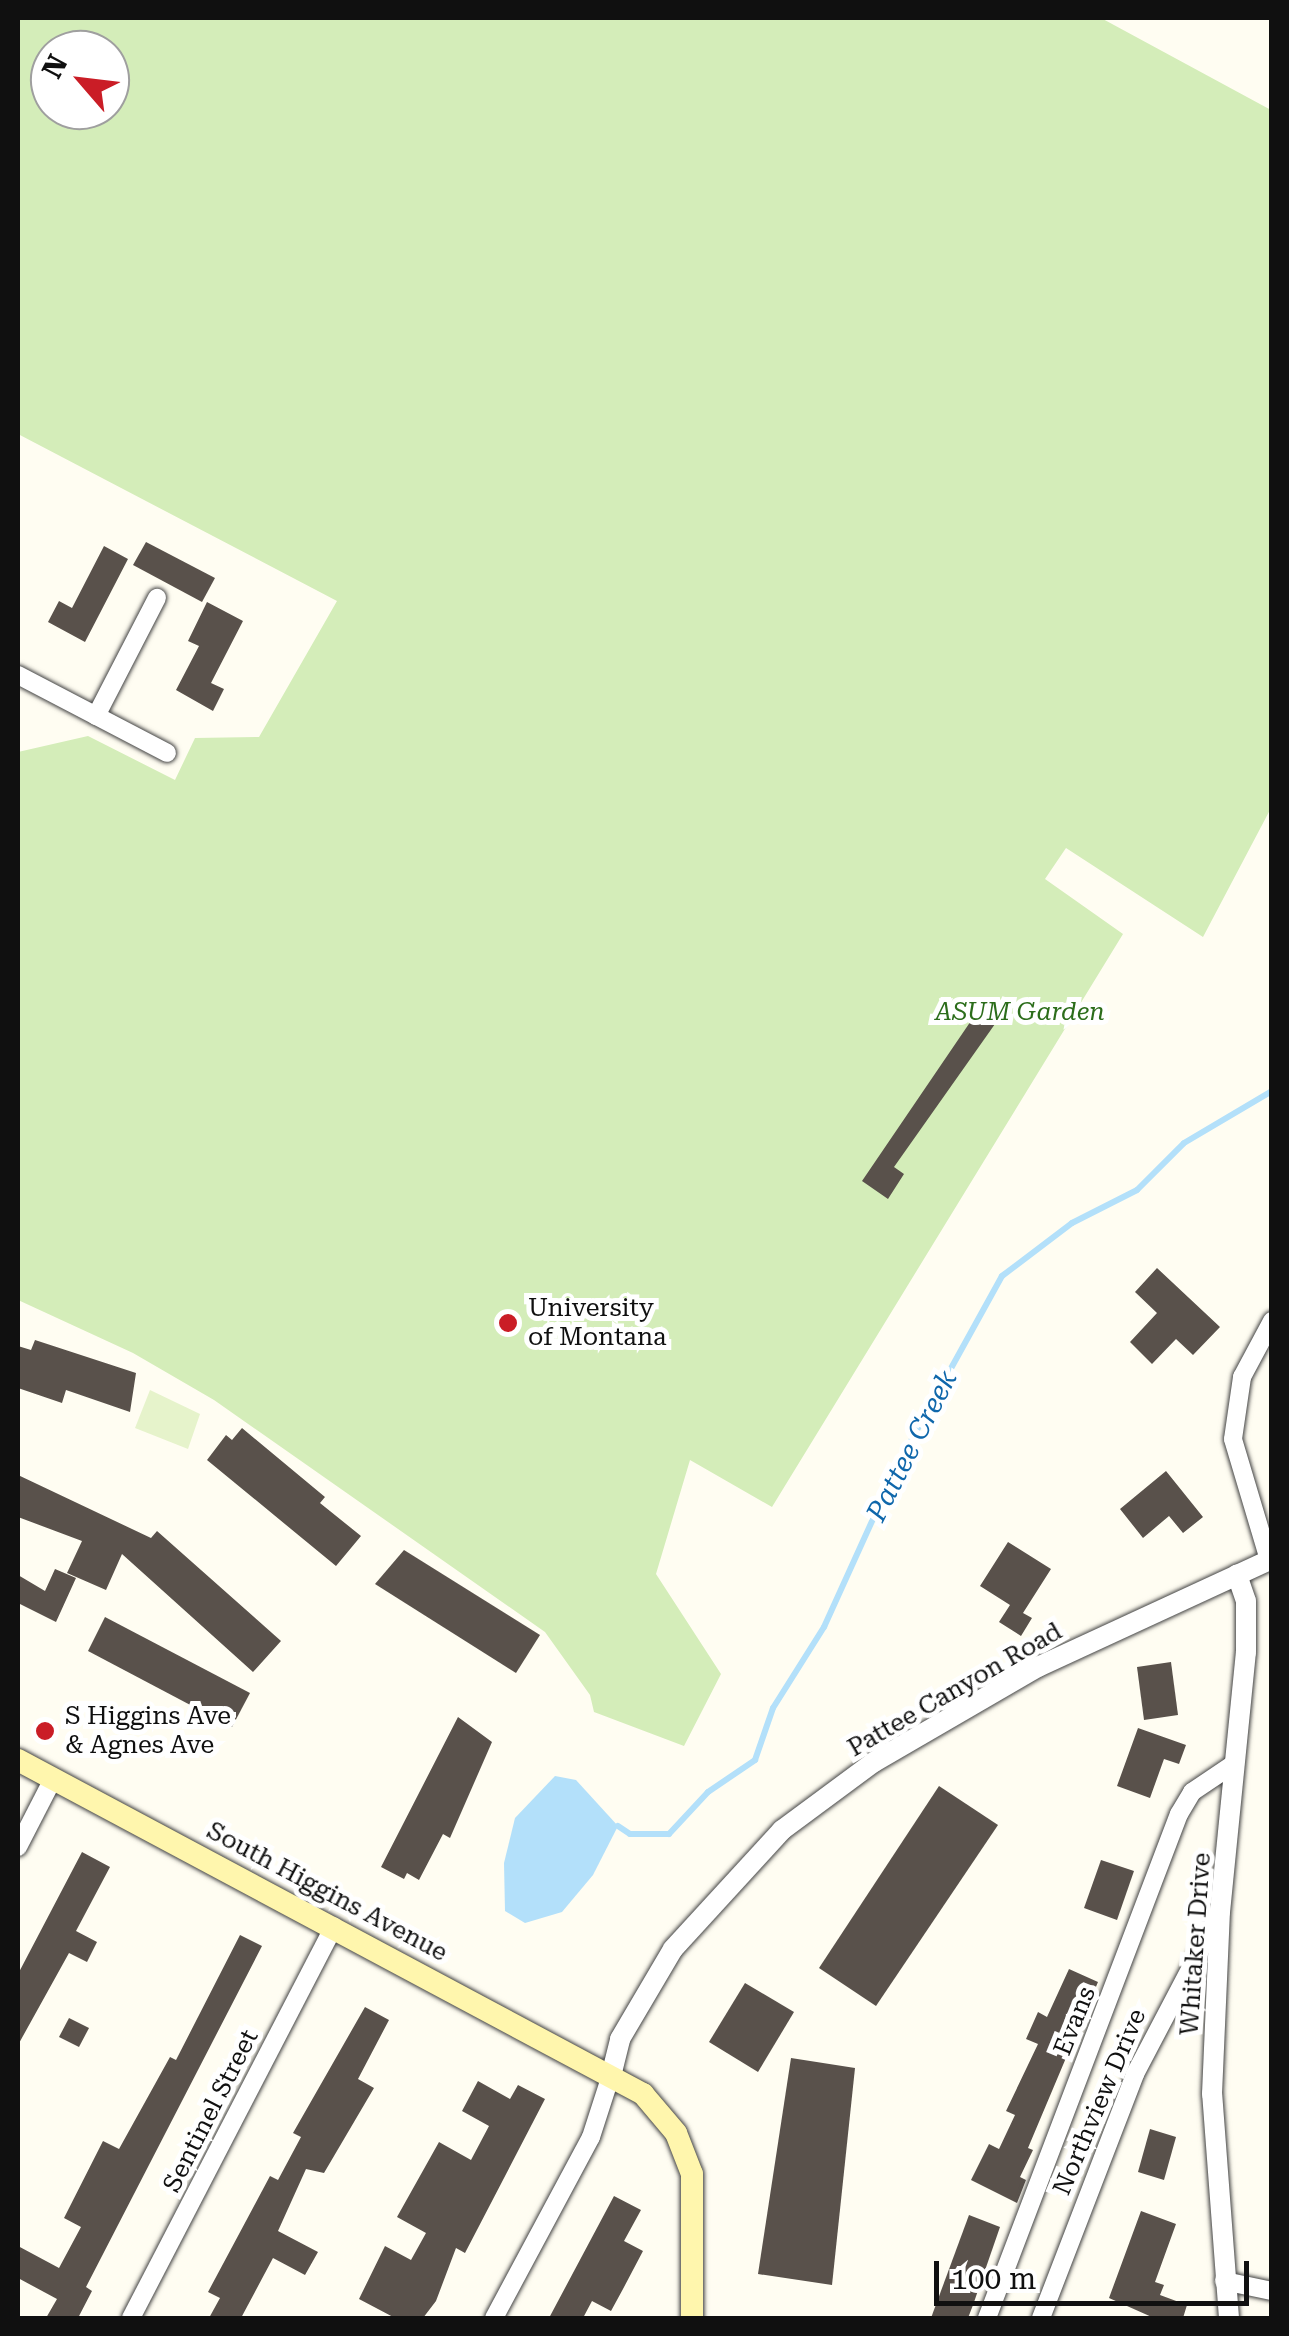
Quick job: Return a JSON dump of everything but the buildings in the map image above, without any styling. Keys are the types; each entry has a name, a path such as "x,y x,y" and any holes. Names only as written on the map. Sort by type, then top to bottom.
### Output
{"main road":[{"name":"South Higgins Avenue","path":"18,1760 612,2072 664,2116 692,2174 692,2318"}],"street":[{"path":"96,716 156,598"},
{"path":"18,676 167,753"},
{"path":"1270,1559 1233,1439 1242,1377 1272,1321"},
{"name":"Pattee Canyon Road","path":"612,2072 620,2040 673,1949 782,1830 874,1762 1038,1668 1270,1559"},
{"name":"Whitaker Drive","path":"1228,2318 1212,2094 1220,1912 1247,1620 1237,1574"},
{"name":"Evans","path":"987,2318 1179,1814 1192,1792 1235,1763"},
{"path":"18,1847 53,1779"},
{"name":"Northview Drive","path":"1042,2318 1135,2074 1220,1912"},
{"name":"Sentinel Street","path":"131,2318 334,1926"},
{"path":"494,2318 596,2127 612,2072"},
{"path":"1224,2281 1272,2291"}],"green space":[{"name":"University of Montana","path":"18,18 1101,18 1271,110 1271,808 1203,937 1066,848 1045,879 1123,934 772,1507 690,1460 656,1574 721,1674 684,1746 594,1712 590,1695 545,1632 214,1400 133,1353 18,1300 18,752 88,736 175,780 195,738 259,737 337,601 18,434"},
{"path":"150,1390 200,1414 188,1449 135,1428"}],"water":[{"path":"555,1776 576,1780 618,1826 593,1875 562,1912 525,1923 505,1911 504,1863 515,1818"}],"waterway":[{"name":"Pattee Creek","path":"618,1826 630,1834 669,1834 708,1792 755,1760 773,1708 824,1627 896,1468 1002,1276 1072,1223 1137,1190 1184,1143 1272,1091"}],"place":[{"name":"University of Montana","path":"508,1323"},
{"name":"S Higgins Ave & Agnes Ave","path":"45,1731"}],"park label":[{"name":"ASUM Garden","path":"1020,1012"}]}
